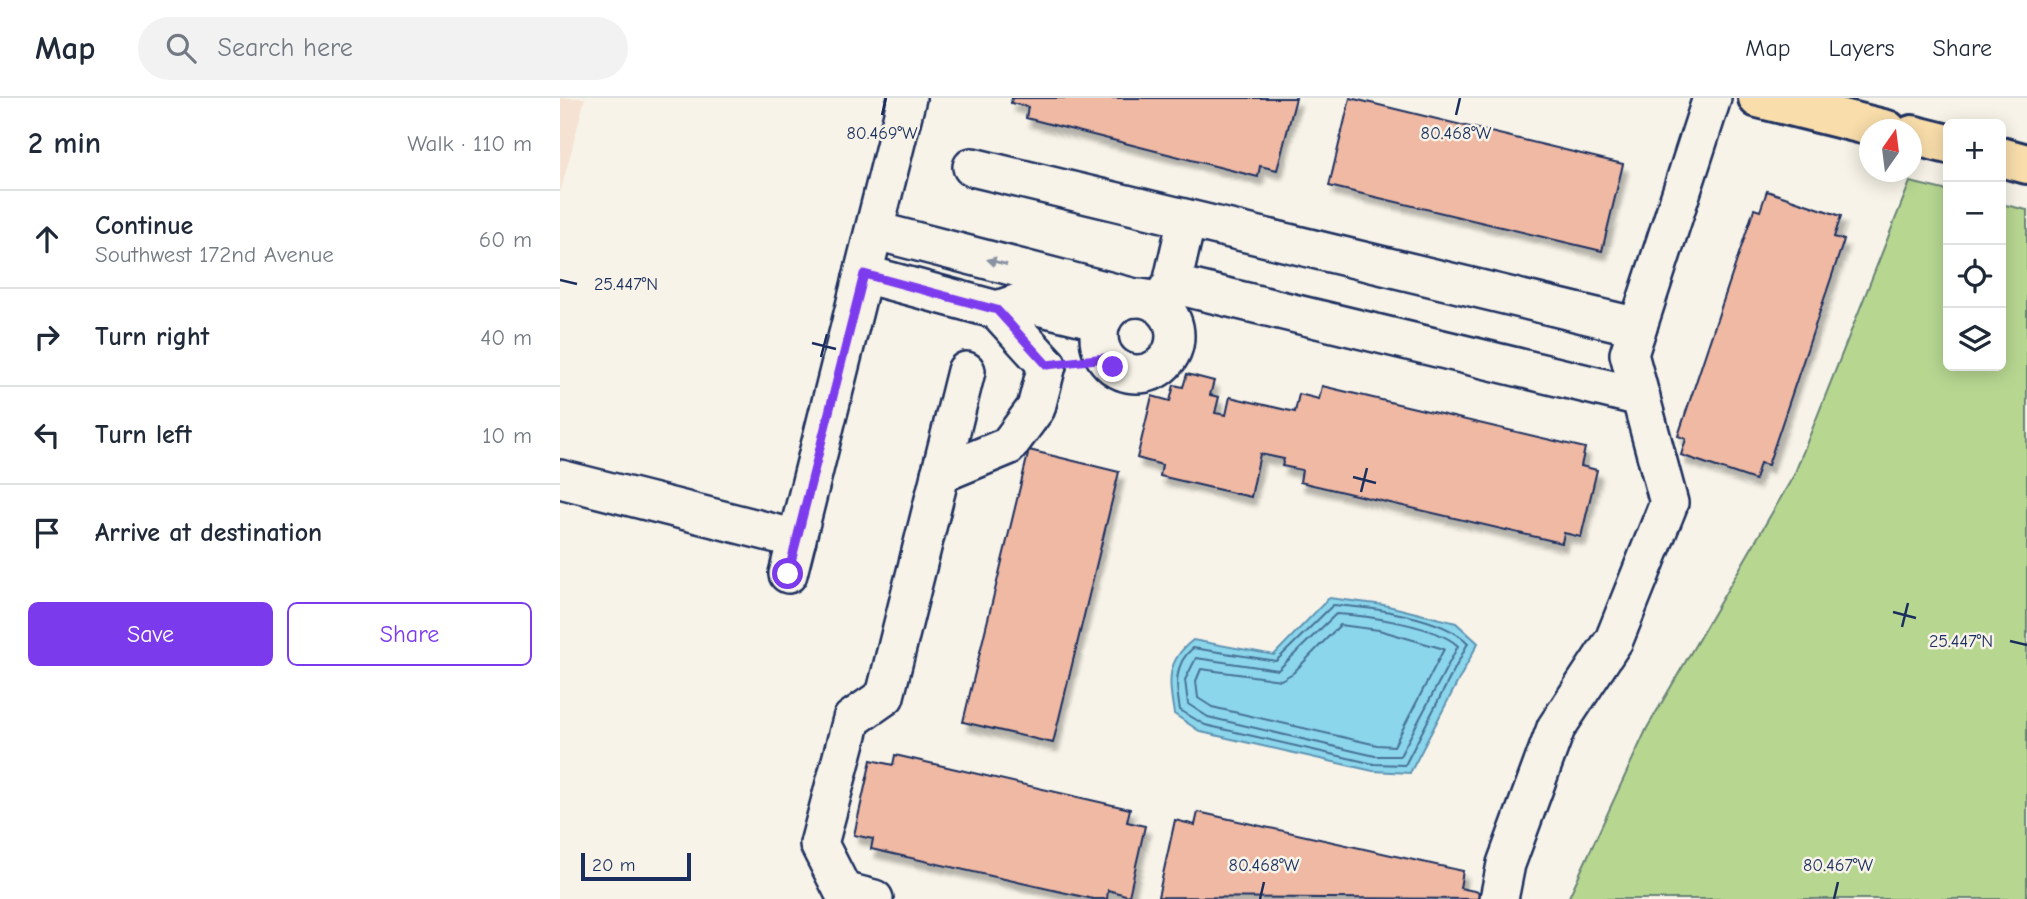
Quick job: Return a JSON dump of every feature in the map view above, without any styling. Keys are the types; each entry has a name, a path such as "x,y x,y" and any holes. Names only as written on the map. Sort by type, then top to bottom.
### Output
{"main road":[{"path":"1758,98 1859,123"},
{"path":"1922,138 1943,143"},
{"path":"2006,158 2027,164"}],"street":[{"path":"788,574 876,231 907,98"},
{"path":"1499,899 1506,864 1556,728 1614,640 1669,503 1629,354 1712,98"},
{"path":"972,167 1638,327"},
{"path":"1155,295 1188,219"},
{"path":"876,231 1019,295 1101,321"},
{"path":"864,274 1019,295 1155,295 1641,397"},
{"path":"940,474 1008,446 1037,408 1047,365 1019,295"},
{"path":"1155,295 1173,323 1174,347 1160,367 1137,375 1113,367 1105,358 1098,339 1101,321 1115,304 1155,295"},
{"path":"1047,365 1105,358"},
{"path":"874,899 843,891 819,844 852,719 885,696 966,371"},
{"path":"560,479 797,539"}],"shaded area":[{"path":"560,98 585,98 560,194"}],"green space":[{"path":"1910,182 1943,190 1943,371 2006,371 2006,205 2027,210 2027,899 1568,899 1647,728 1794,475"}],"water":[{"path":"1329,598 1384,605 1456,623 1478,643 1410,773 1373,771 1201,732 1174,714 1170,682 1173,664 1193,640 1274,655"}],"building":[{"path":"1012,98 1296,98 1277,170 1260,166 1258,177 1026,118 1028,107 1011,103"},
{"path":"1350,98 1623,164 1602,251 1329,186"},
{"path":"1767,191 1841,216 1834,237 1844,240 1768,465 1760,463 1755,480 1681,455 1686,439 1678,436 1754,209 1760,211"},
{"path":"1187,374 1214,381 1210,395 1219,397 1215,413 1226,415 1230,397 1295,412 1299,394 1319,399 1322,386 1585,448 1581,466 1597,470 1581,537 1564,533 1562,543 1300,482 1302,470 1282,466 1284,459 1260,454 1251,497 1160,476 1162,465 1137,458 1152,396 1170,401 1174,385 1183,387"},
{"path":"1029,450 1119,472 1053,743 963,722"},
{"path":"895,755 1130,809 1127,822 1145,826 1129,896 1108,890 1107,899 1093,899 871,849 873,839 854,835 871,760 893,765"},
{"path":"1198,812 1463,871 1460,888 1479,892 1478,899 1158,897 1175,820 1195,825"}],"route":[{"path":"788,574 864,274 997,310 1047,365 1105,358 1113,367"}]}
